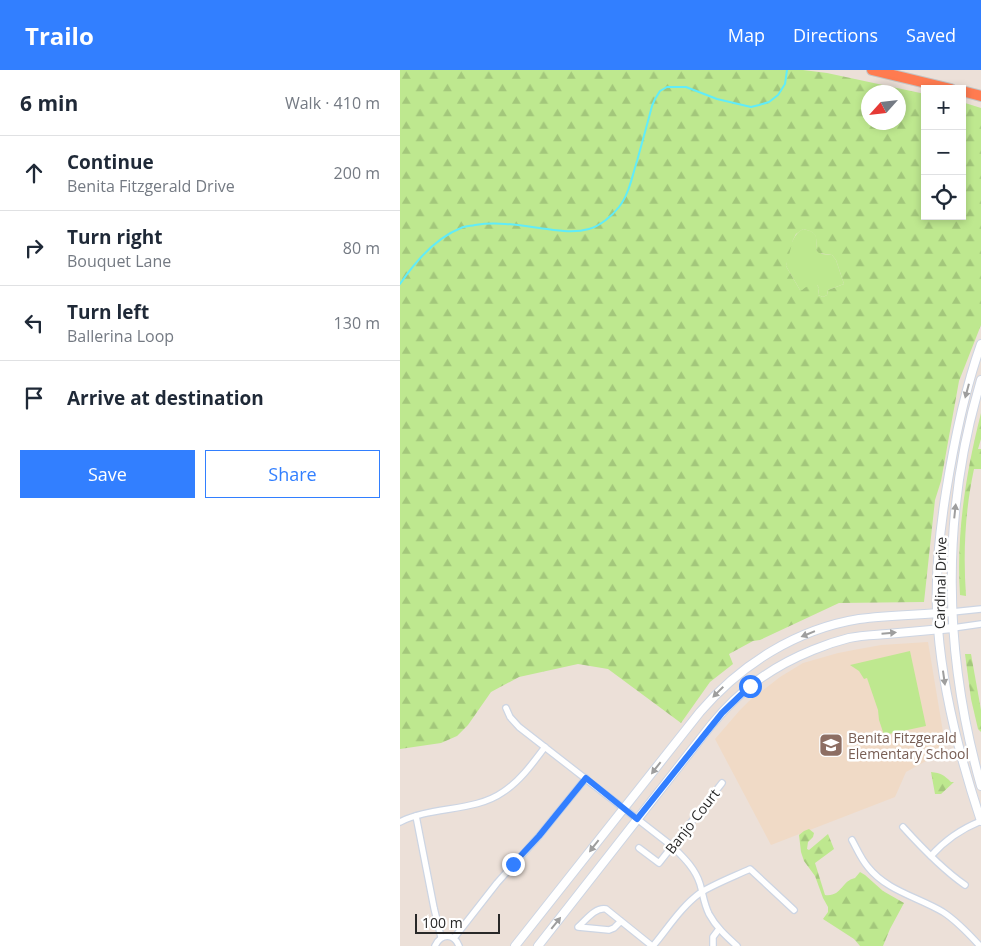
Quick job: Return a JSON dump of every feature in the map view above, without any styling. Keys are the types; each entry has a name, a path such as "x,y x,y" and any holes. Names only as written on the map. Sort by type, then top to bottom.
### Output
{"highway":[{"path":"872,70 934,85"},
{"path":"966,93 981,96"}],"main road":[{"name":"Cardinal Drive","path":"981,344 960,414 950,468 939,546 937,613 949,708 963,763 981,821"},
{"name":"Cardinal Drive","path":"981,380 970,420 956,498 952,555 952,612 958,686 981,786"},
{"path":"516,946 710,700 745,668 791,641 845,622 952,612"},
{"path":"538,946 722,713 746,689 772,670 803,654 835,642 850,638 953,628"}],"street":[{"path":"952,612 981,609"},
{"path":"953,628 981,624"},
{"path":"506,708 513,721 672,846 685,859 699,881 706,908 719,930 737,946"},
{"path":"400,822 416,816 477,803 499,795 518,779 546,747"},
{"path":"454,938 497,883 539,836 586,778"},
{"name":"Banjo Court","path":"639,848 659,863 722,783"},
{"path":"416,816 441,938"},
{"path":"931,856 948,839 963,829 981,821"},
{"path":"903,827 931,856 965,884"},
{"path":"852,840 867,866 886,883 948,916 980,946"},
{"path":"621,921 609,930 578,927 595,911 600,908 606,909 621,921 652,946 685,906 702,892 750,869 794,910"},
{"path":"713,946 713,937 719,930"},
{"path":"435,946 436,942 441,938 448,936 454,938 459,946"}],"shaded area":[{"name":"Benita Fitzgerald Elementary School","path":"928,642 946,750 906,772 895,797 771,845 715,739 749,701 780,677 803,663 838,653 881,645"}],"green space":[{"path":"400,70 803,70 827,73 883,85 861,85 861,130 906,130 906,90 921,93 921,220 966,220 966,103 981,108 981,325 959,381 941,481 935,500 924,602 839,603 760,640 753,641 729,654 733,664 710,682 681,723 608,669 578,664 519,677 491,692 468,725 457,736 441,743 400,749","holes":["803,229 815,235 816,250 819,253 832,255 836,260 844,284 828,290 827,295 823,297 818,295 819,288 814,284 800,290 786,266 796,234"]},
{"path":"803,229 816,235 816,250 822,254 832,255 836,260 844,284 828,290 827,295 823,297 818,295 819,288 817,285 800,290 786,266 793,240"},
{"path":"981,413 981,439 978,449 981,449 981,469 974,469 967,516 965,548 966,596 960,595 959,549 963,503"},
{"path":"910,651 926,726 884,735 867,678 864,679 859,671 850,665"},
{"path":"965,654 971,654 981,710 981,732 978,729 971,699"},
{"path":"931,772 940,774 954,782 941,794 935,794"},
{"path":"809,829 814,833 808,842 807,849 809,850 828,834 834,849 815,863 825,895 835,894 860,872 883,891 904,903 883,946 860,946 854,939 823,919 828,912 828,907 815,876 804,861 801,852 799,835"}],"waterway":[{"path":"400,284 412,267 434,244 463,227 502,224 573,231 597,226 613,214 625,197 632,179 652,106 660,91 667,87 686,87 717,99 751,107 769,102 778,95 785,84 787,70"}],"place":[{"name":"Benita Fitzgerald Elementary School","path":"831,745"}],"route":[{"path":"513,864 539,836 586,778 637,819 712,724 750,686"}]}
